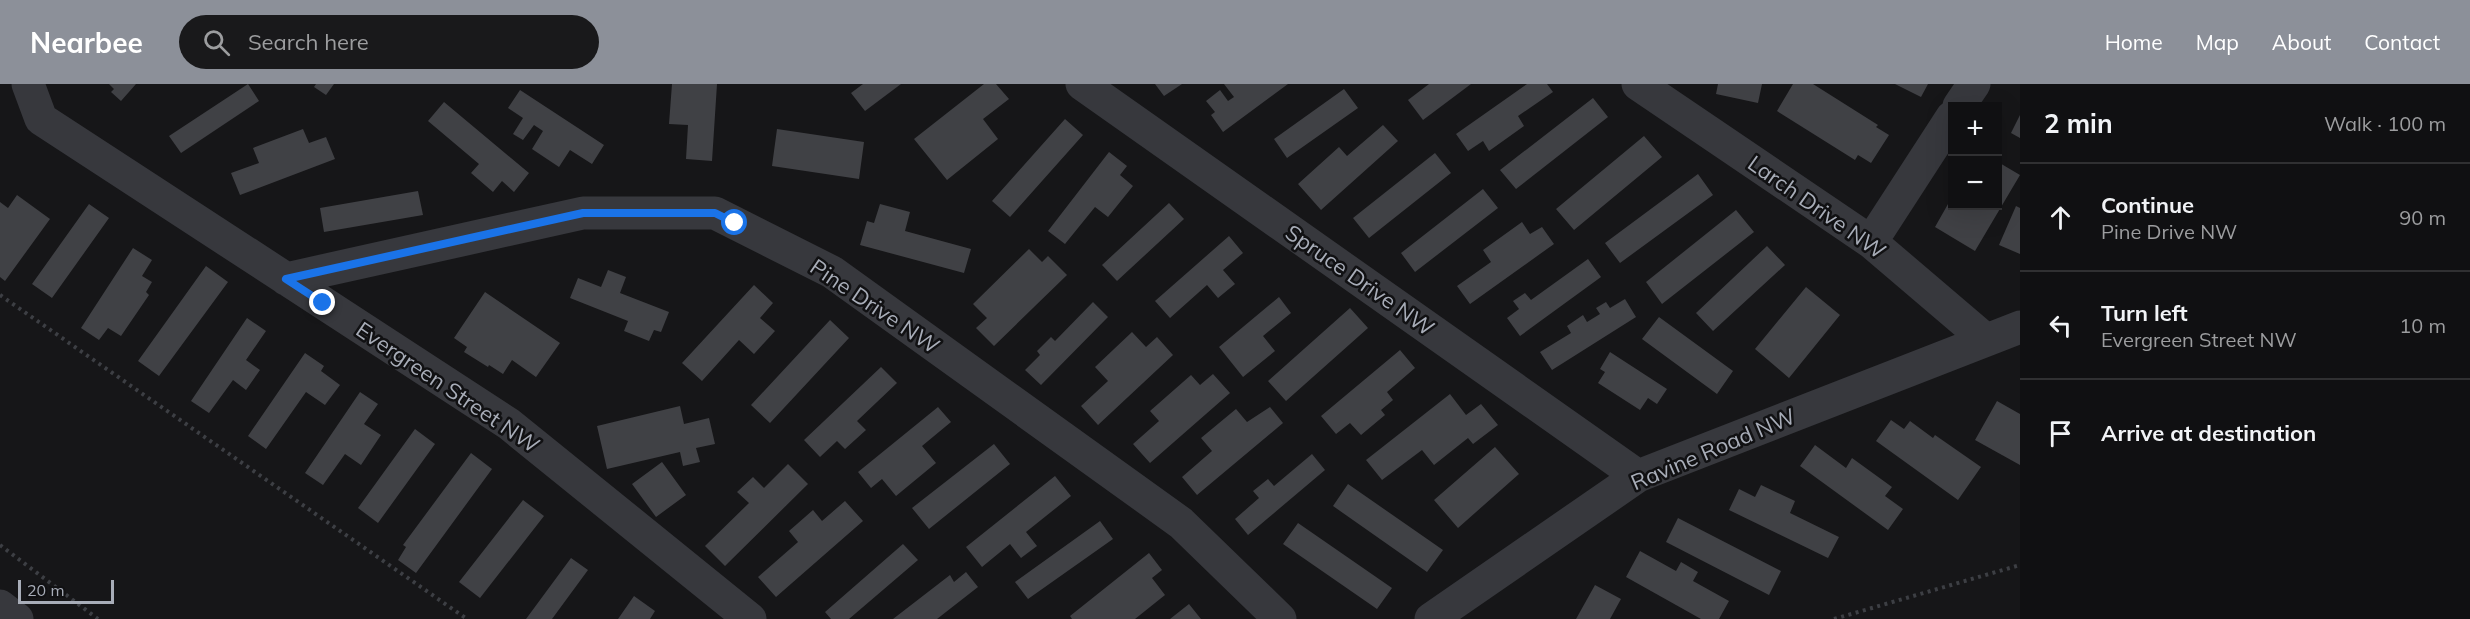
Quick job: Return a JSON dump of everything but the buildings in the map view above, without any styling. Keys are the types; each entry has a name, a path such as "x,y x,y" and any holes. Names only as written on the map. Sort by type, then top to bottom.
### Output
{"street":[{"name":"Evergreen Street NW","path":"28,84 40,119 509,424 750,619"},
{"name":"Spruce Drive NW","path":"1083,84 1638,476"},
{"name":"Larch Drive NW","path":"1639,84 1871,242 1986,340"},
{"path":"1962,102 1974,84"},
{"path":"1871,242 1948,125"},
{"name":"Pine Drive NW","path":"286,279 583,213 715,213 832,273 1065,439 1181,523 1280,619"},
{"name":"Ravine Road NW","path":"1431,619 1638,476 2020,327"},
{"path":"0,606 17,619"}],"path":[{"path":"0,295 467,619"},
{"path":"0,545 98,619"},
{"path":"1834,619 2020,565"}],"route":[{"path":"323,303 286,279 583,213 715,213 735,223"}]}
